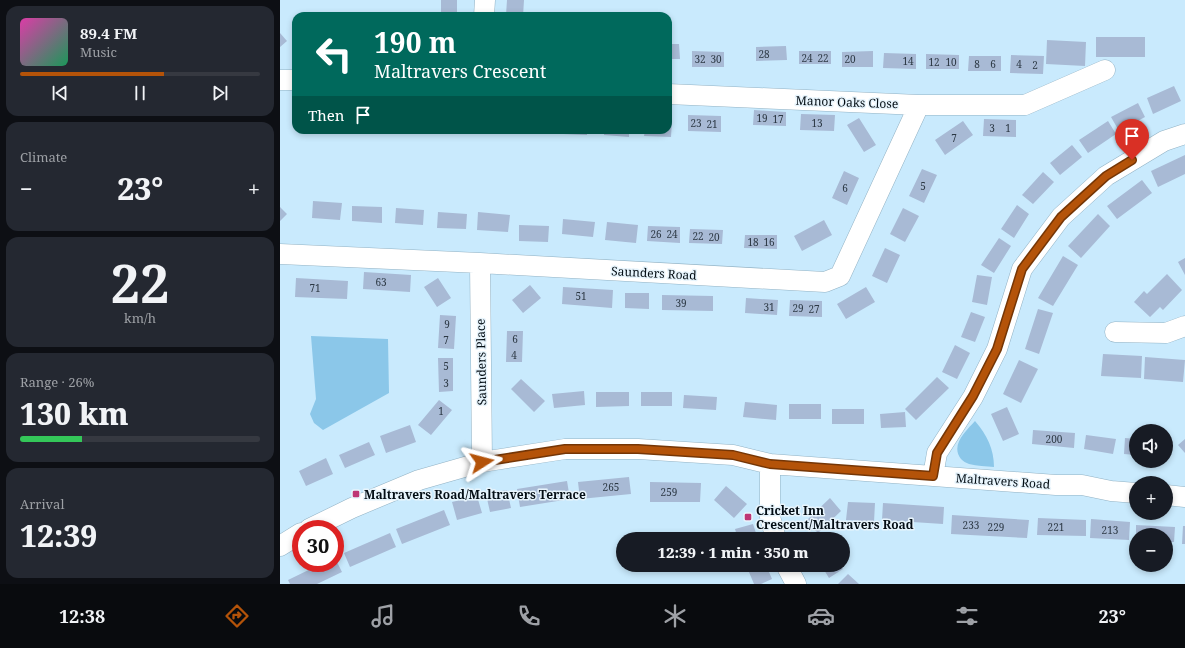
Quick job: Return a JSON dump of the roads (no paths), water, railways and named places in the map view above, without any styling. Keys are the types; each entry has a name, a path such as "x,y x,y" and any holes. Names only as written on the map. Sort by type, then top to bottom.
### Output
{"street":[{"path":"484,12 485,0"},
{"name":"Manor Oaks Close","path":"672,94 919,106 1026,104 1105,70"},
{"path":"280,80 292,80"},
{"name":"Saunders Road","path":"280,254 480,263 825,282 840,276 919,106"},
{"path":"933,476 937,453 973,396 997,349 1022,269 1061,217 1106,176 1164,141 1185,134"},
{"name":"Saunders Place","path":"480,263 482,462"},
{"path":"1115,332 1166,334 1185,326"},
{"name":"Maltravers Road","path":"328,520 352,508 419,480 482,462 565,449 638,449 733,455 770,464 1056,485 1082,485 1111,491 1129,492"},
{"path":"770,464 770,516 774,532"},
{"path":"1173,496 1185,497"},
{"path":"790,572 796,584"}],"place":[{"name":"Maltravers Road/Maltravers Terrace","path":"356,494"},
{"name":"Cricket Inn Crescent/Maltravers Road","path":"748,517"}]}
